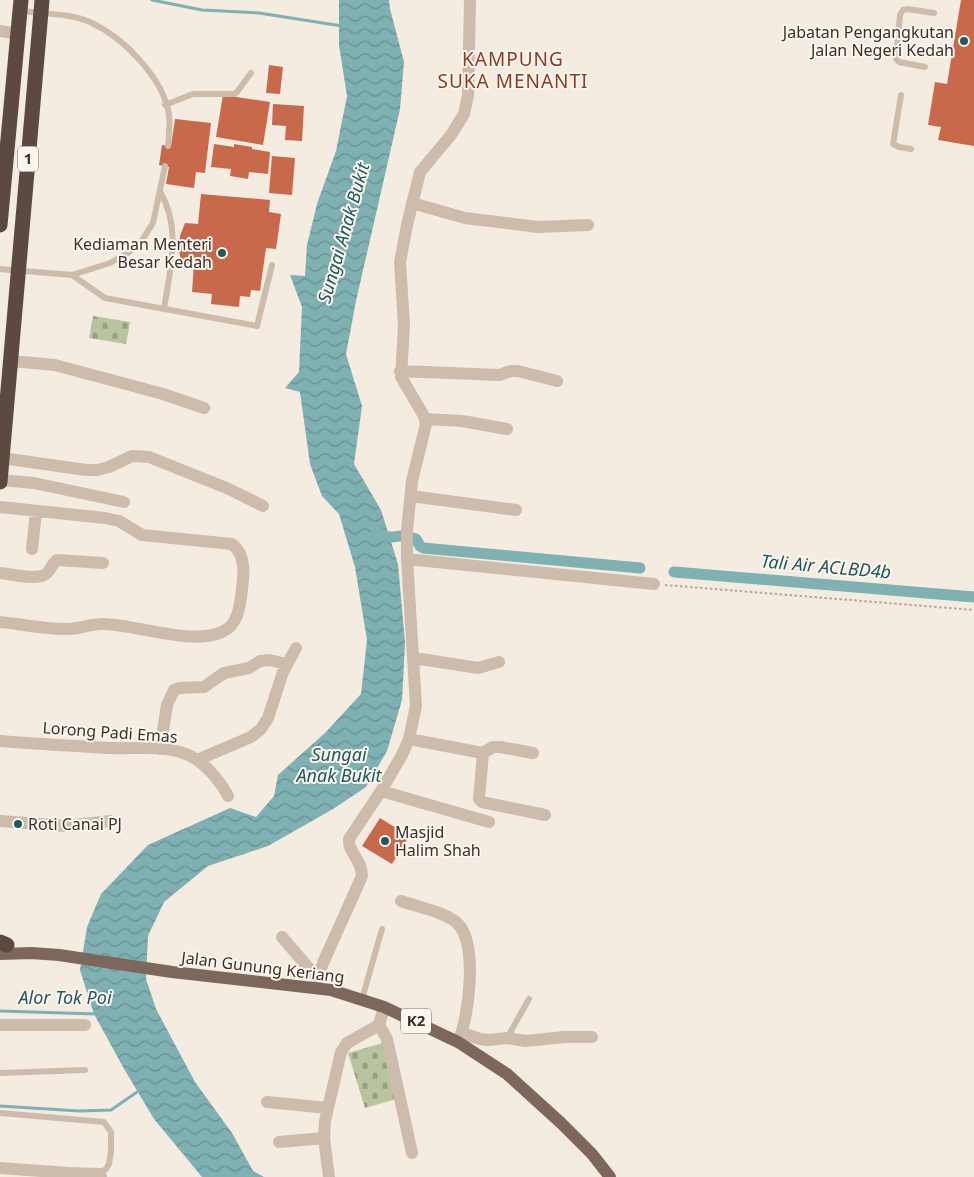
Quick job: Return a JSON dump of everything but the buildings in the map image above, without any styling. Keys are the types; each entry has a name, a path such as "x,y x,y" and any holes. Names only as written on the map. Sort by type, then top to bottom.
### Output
{"highway":[{"name":"1","path":"0,225 5,122 18,34 20,5"},
{"name":"1","path":"0,481 12,361 17,270 42,7"}],"main road":[{"name":"Jalan Gunung Keriang","path":"2,949 59,955 172,972 316,984 384,1007 460,1037 533,1097 592,1154 610,1177"}],"street":[{"path":"316,984 362,876 362,865 351,849 349,839 382,791 402,755 409,739 416,706 407,531 412,481 425,429 425,419 400,371 403,359 404,325 400,262 420,172 451,135 464,114 468,95 470,0"},
{"path":"0,30 18,34"},
{"path":"412,202 465,218 538,227 588,225"},
{"path":"12,361 55,365 72,369 163,394 204,408"},
{"path":"400,371 499,375 518,371 557,382"},
{"path":"425,419 462,421 507,428"},
{"path":"2,458 97,470 109,467 132,456 149,457 229,489 263,506"},
{"path":"0,481 34,483 124,502"},
{"path":"411,496 516,510"},
{"path":"0,507 113,519 142,535 232,544 237,548 242,559 243,582 239,611 233,622 223,632 201,636 180,635 101,624 66,629 0,622"},
{"path":"32,549 36,511"},
{"path":"407,559 654,584"},
{"path":"0,573 38,577 45,575 52,563 57,560 103,564"},
{"path":"197,760 251,737 261,729 271,712 286,664 296,648"},
{"path":"414,658 478,668 499,662"},
{"path":"160,749 166,704 174,690 204,687 211,684 224,673 249,668 260,661 270,660 286,664"},
{"path":"409,739 483,753 493,747 500,746 533,754"},
{"name":"Lorong Padi Emas","path":"0,741 160,749 183,753 203,764 223,786 228,796"},
{"path":"483,753 478,799 482,802 545,816"},
{"path":"382,791 489,822"},
{"path":"0,821 66,826 110,821"},
{"path":"401,901 442,915 456,922 468,943 469,994 460,1037 525,1040 592,1037"},
{"path":"282,937 316,984"},
{"path":"384,1007 379,1026 387,1039 412,1152"},
{"path":"0,1025 85,1025"},
{"path":"329,1177 324,1138 325,1121 339,1058 343,1047 351,1040 379,1026"},
{"path":"267,1102 328,1108"},
{"path":"279,1142 324,1138"},
{"path":"7,1171 100,1175"}],"lane":[{"path":"20,5 42,7 92,23 131,51 149,72 160,90 168,114 168,146"},
{"path":"925,68 899,62 896,59 900,15 903,10 907,9 934,13"},
{"path":"165,105 193,94 234,94 250,73"},
{"path":"901,96 893,144 912,149"},
{"path":"0,269 72,275 110,263 128,253 141,242 153,223 165,166"},
{"path":"160,191 171,218 173,237 164,309"},
{"path":"72,275 106,298 256,326 272,264"},
{"path":"362,999 382,929"},
{"path":"507,1038 529,999"},
{"path":"0,1073 85,1070"},
{"path":"0,1113 104,1122 111,1132 111,1151 109,1164 100,1175"}],"path":[{"path":"654,584 974,610"}],"green space":[{"path":"93,316 130,322 126,344 89,338"},
{"path":"386,1042 403,1097 365,1108 348,1053"}],"water":[{"name":"Sungai Anak Bukit","path":"339,0 389,0 404,62 400,109 356,301 346,354 362,406 354,464 381,510 398,564 405,643 402,700 387,751 366,787 333,809 268,846 208,866 164,902 148,936 146,979 156,1009 195,1082 232,1133 253,1171 264,1177 202,1177 154,1119 123,1067 94,1014 80,970 87,927 101,894 148,845 230,808 256,817 274,796 278,775 325,733 361,694 367,640 355,567 339,514 322,496 310,464 300,392 285,388 299,372 302,307 290,275 305,276 307,245 317,204 336,151 347,96 339,45"}],"waterway":[{"path":"152,0 202,10 259,13 342,26"},
{"name":"Tali Air ACLBD4b","path":"376,532 388,537 400,536"},
{"name":"Tali Air ACLBD4b","path":"411,538 416,539 423,548 640,568"},
{"name":"Tali Air ACLBD4b","path":"674,572 974,597"},
{"name":"Alor Tok Poi","path":"0,1011 97,1014"},
{"path":"0,1106 79,1111 111,1110 140,1090"}],"place":[{"name":"Jabatan Pengangkutan Jalan Negeri Kedah","path":"964,41"},
{"name":"Kediaman Menteri Besar Kedah","path":"222,253"},
{"name":"Roti Canai PJ","path":"18,824"},
{"name":"Masjid Halim Shah","path":"385,841"}],"district":[{"name":"KAMPUNG SUKA MENANTI","path":"513,70"}]}
